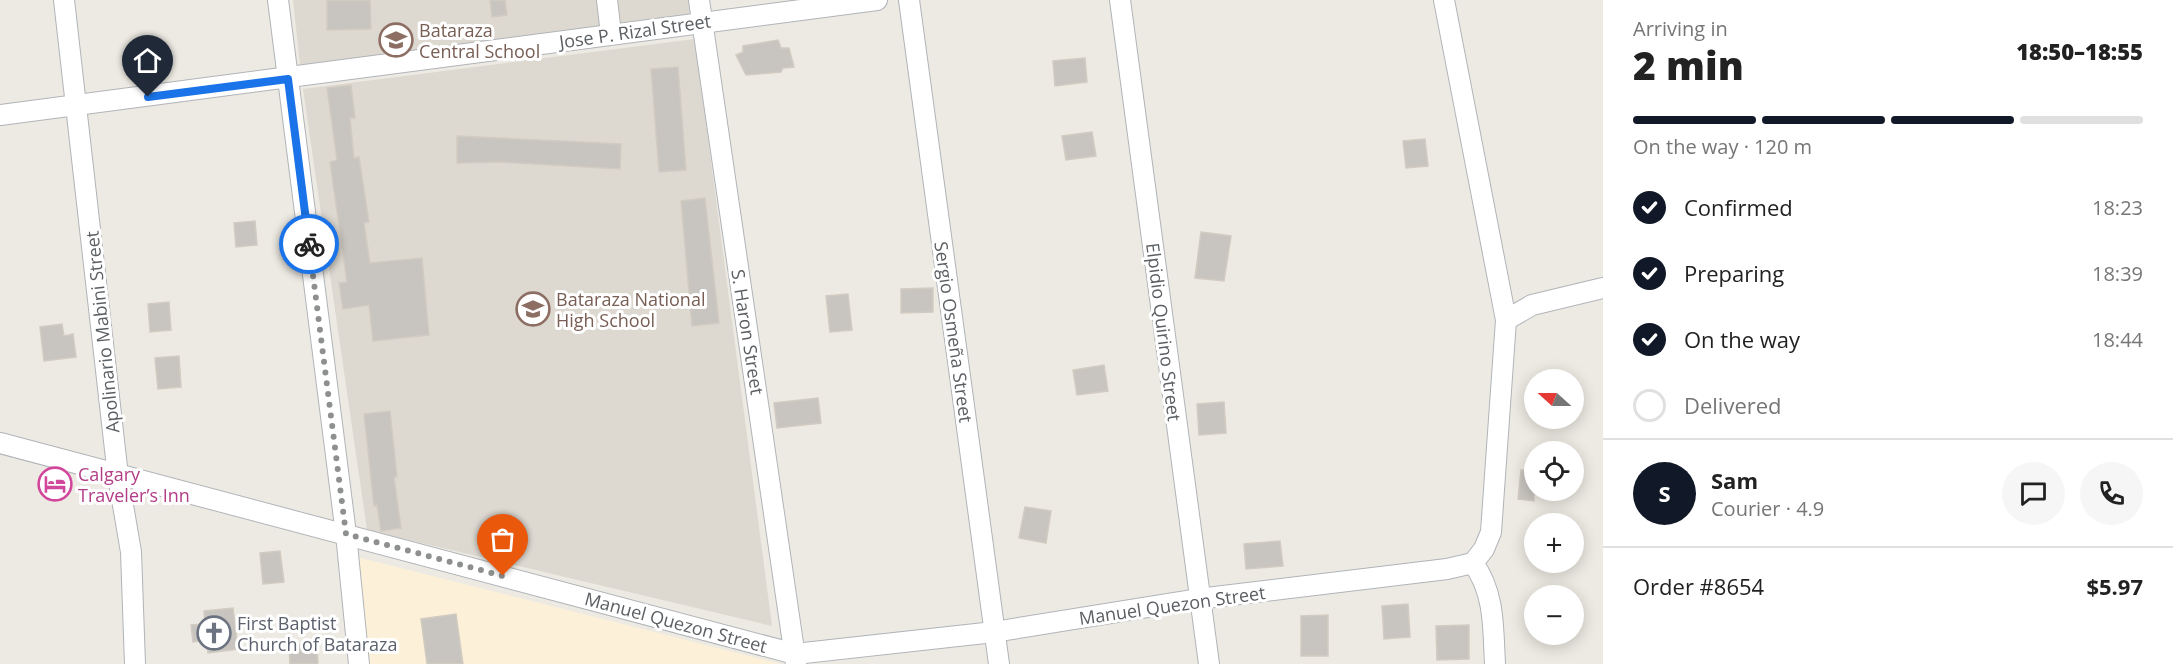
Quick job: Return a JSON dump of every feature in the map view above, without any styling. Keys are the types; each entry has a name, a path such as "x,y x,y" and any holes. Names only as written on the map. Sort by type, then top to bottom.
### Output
{"street":[{"name":"Apolinario Mabini Street","path":"64,0 118,476 131,552 135,664"},
{"path":"278,0 346,534 359,664"},
{"path":"607,0 611,34"},
{"name":"S. Haron Street","path":"699,0 795,659"},
{"name":"Jose P. Rizal Street","path":"0,115 878,0"},
{"name":"Sergio Osmeña Street","path":"909,0 999,664"},
{"name":"Elpidio Quirino Street","path":"1120,0 1198,599 1209,664"},
{"path":"1444,0 1506,320 1491,532 1484,549 1473,563 1481,574 1490,596 1495,664"},
{"path":"1506,320 1532,305 1603,288"},
{"name":"Manuel Quezon Street","path":"0,443 118,476 346,534 795,659 994,632 1198,599 1447,569 1473,563"}],"shaded area":[{"name":"Bataraza Central School","path":"293,0 688,0 690,15 300,65"},
{"name":"Bataraza National High School","path":"695,39 772,626 367,530 303,89"},
{"path":"357,557 781,664 368,664"}],"building":[{"path":"327,0 370,0 371,29 327,30"},
{"path":"490,0 505,0 507,15 492,17"},
{"path":"778,40 781,48 789,48 794,67 783,68 781,72 746,75 736,55 743,52 743,46"},
{"path":"1085,58 1087,82 1055,86 1053,61"},
{"path":"678,67 686,170 659,172 651,69"},
{"path":"351,85 355,118 350,118 354,158 359,157 369,222 364,223 370,263 422,258 429,335 373,341 369,305 343,309 339,283 347,282 330,162 337,160 327,88"},
{"path":"1092,132 1096,156 1066,160 1062,136"},
{"path":"457,136 621,144 620,169 500,162 457,163"},
{"path":"1425,139 1428,166 1406,168 1403,141"},
{"path":"705,198 719,323 692,326 681,201"},
{"path":"255,221 257,245 236,247 234,223"},
{"path":"1201,232 1231,236 1224,281 1195,278"},
{"path":"933,288 933,312 901,313 901,289"},
{"path":"848,294 852,330 830,332 826,296"},
{"path":"169,302 171,330 150,332 148,304"},
{"path":"62,324 64,336 73,334 76,357 44,361 40,327"},
{"path":"179,356 181,387 158,389 155,358"},
{"path":"1104,365 1108,391 1077,395 1073,370"},
{"path":"818,398 821,423 777,428 774,403"},
{"path":"1224,402 1226,433 1199,435 1197,404"},
{"path":"390,411 397,477 394,477 401,528 381,531 377,505 374,506 364,414"},
{"path":"1521,470 1524,470 1524,500 1518,499"},
{"path":"1025,507 1051,511 1046,543 1019,538"},
{"path":"1280,541 1283,566 1246,569 1244,544"},
{"path":"280,551 284,582 263,584 260,553"},
{"path":"1408,604 1410,637 1384,639 1382,606"},
{"name":"First Baptist Church of Bataraza","path":"233,608 238,649 208,653 207,640 193,642 191,625 205,624 204,611"},
{"path":"456,614 463,664 427,664 421,619"},
{"path":"1328,615 1328,656 1301,656 1301,616"},
{"path":"1469,625 1469,659 1437,660 1436,626"},
{"path":"317,644 318,664 290,664 289,645"}],"way so far":[{"path":"309,244 346,534 503,576"}],"place":[{"name":"Bataraza Central School","path":"396,40"},
{"name":"Bataraza National High School","path":"533,309"},
{"name":"Calgary Traveler’s Inn","path":"55,484"},
{"name":"First Baptist Church of Bataraza","path":"214,633"}],"route":[{"path":"148,97 288,79 309,244"}]}
